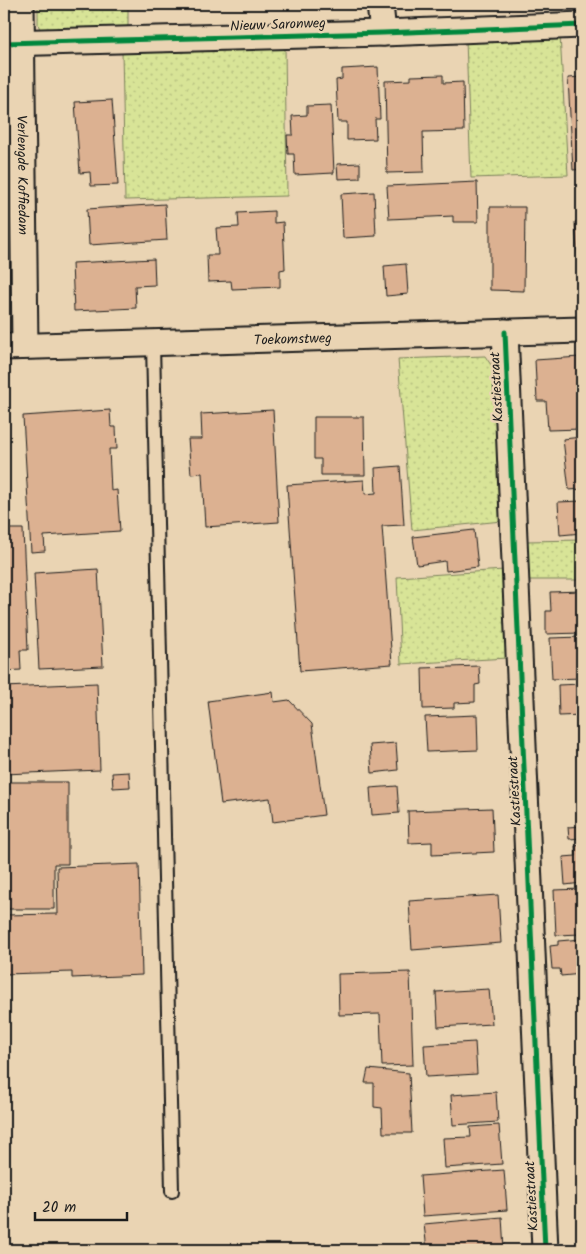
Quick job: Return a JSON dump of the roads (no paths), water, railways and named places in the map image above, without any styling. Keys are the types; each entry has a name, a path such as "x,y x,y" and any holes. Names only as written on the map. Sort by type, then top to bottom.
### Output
{"street":[{"name":"Verlengde Koffiedam","path":"14,346 13,43 21,4"},
{"path":"380,4 383,33"},
{"name":"Nieuw Saronweg","path":"13,43 383,33 582,25"},
{"name":"Toekomstweg","path":"14,346 153,344 582,330"},
{"name":"Kastiestraat","path":"505,332 545,1250"}],"lane":[{"path":"153,344 172,1191"}]}
